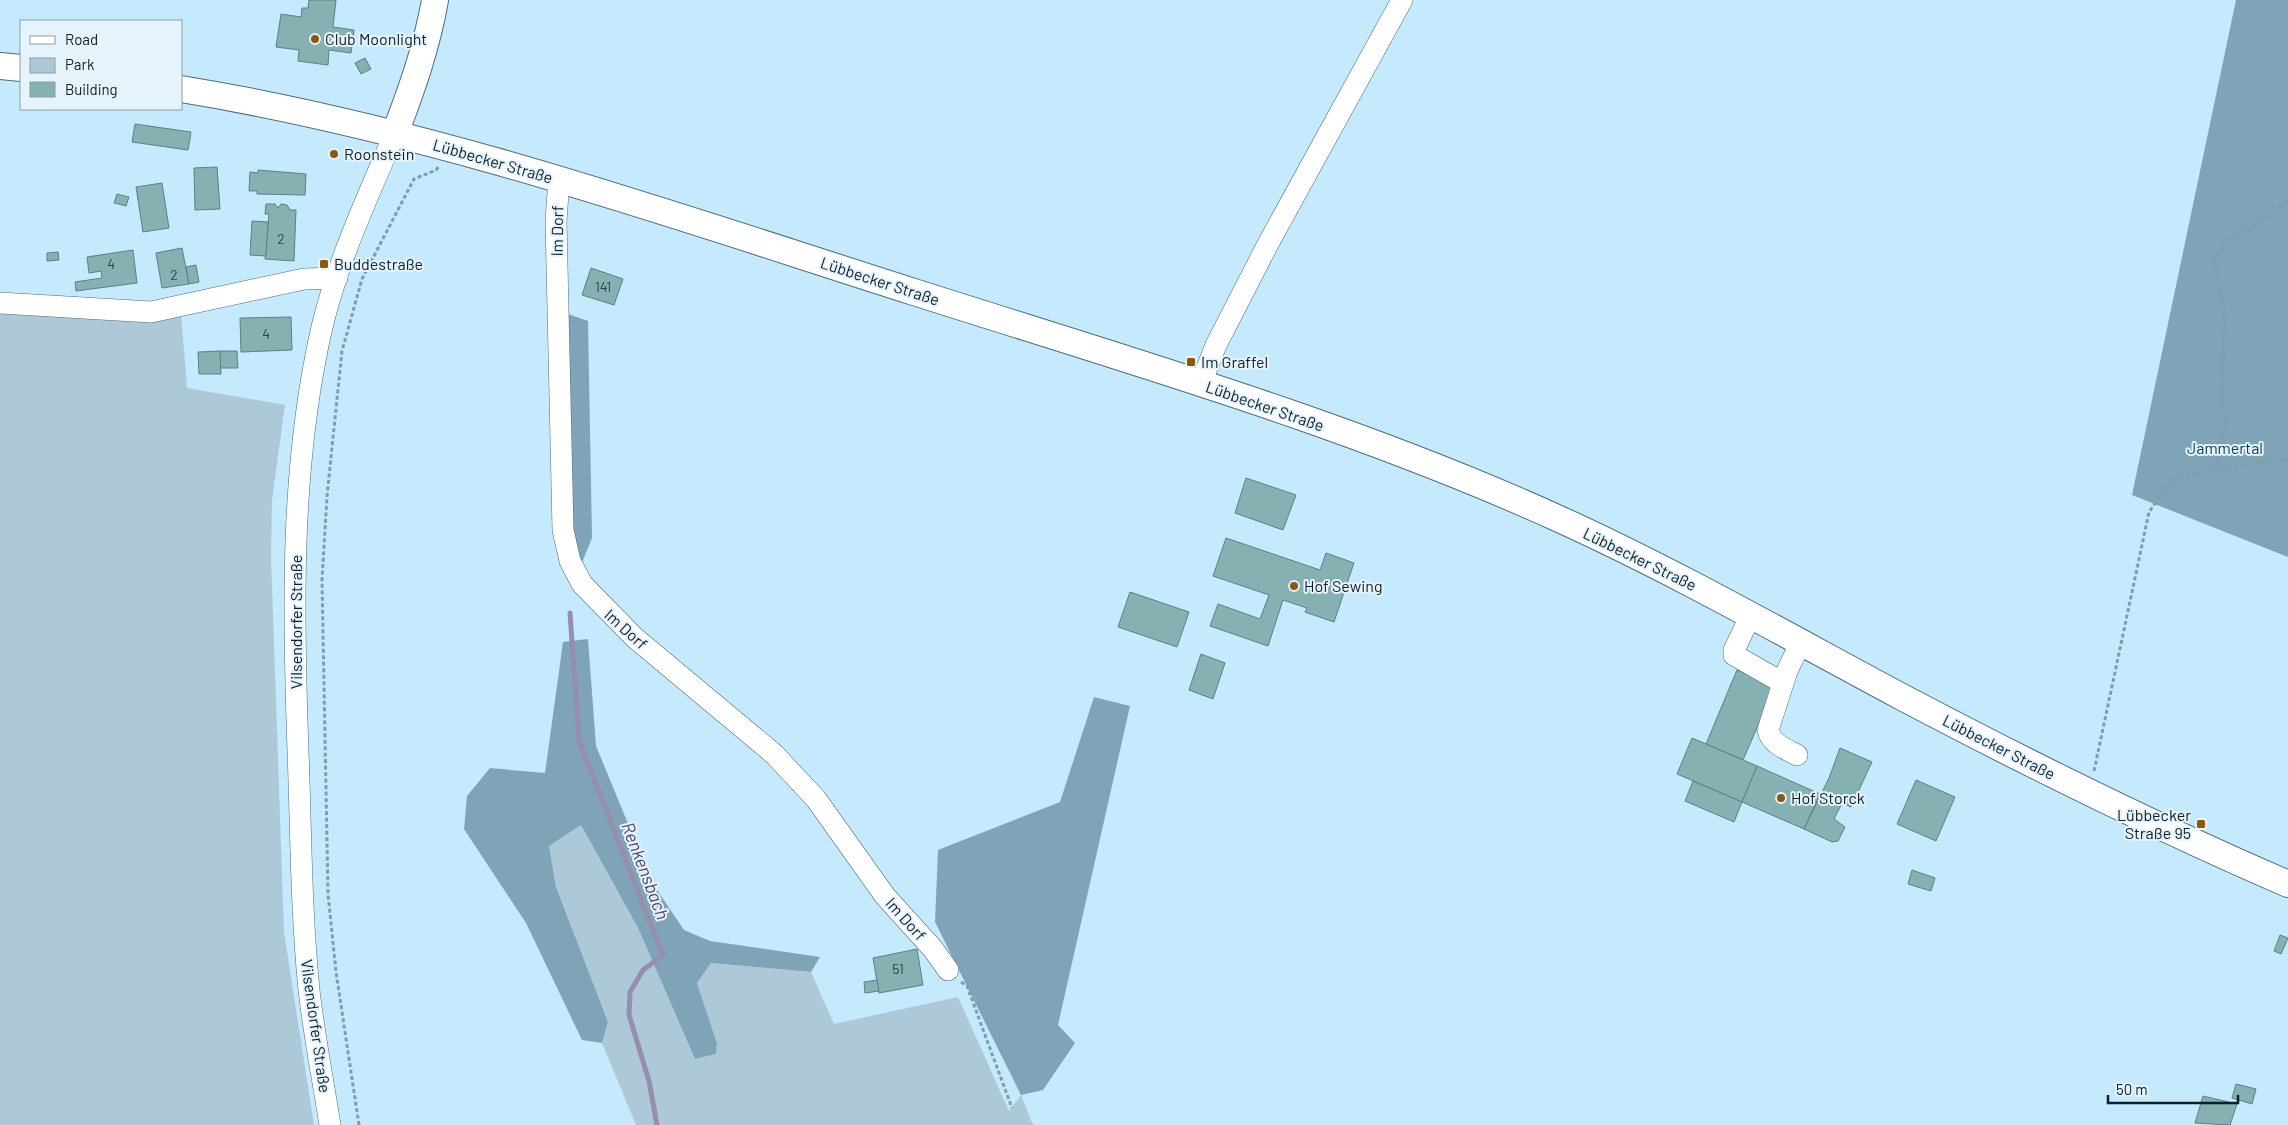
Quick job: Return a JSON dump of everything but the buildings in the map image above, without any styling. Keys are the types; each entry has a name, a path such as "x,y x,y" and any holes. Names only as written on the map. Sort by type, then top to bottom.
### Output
{"main road":[{"path":"395,133 413,88 430,28 435,0"},
{"path":"0,66 20,68"},
{"name":"Lübbecker Straße","path":"182,89 237,97 448,147 559,180 1201,384 1360,438 1565,522 1751,615 1992,744 2090,793 2288,884"}],"street":[{"path":"1201,384 1216,345 1269,242 1402,0"},
{"name":"Vilsendorfer Straße","path":"330,1125 309,990 304,923 295,683 294,576 298,500 312,378 323,325 336,278 395,133"},
{"name":"Im Dorf","path":"559,180 556,221 563,530 570,561 582,584 635,638 774,754 816,799 885,896 933,949 948,970"},
{"path":"0,303 151,312 304,280 336,278"},
{"path":"1751,615 1734,650 1734,655 1783,683"},
{"path":"1797,756 1770,737 1768,730 1783,683 1801,642"}],"path":[{"path":"359,1125 336,972 328,894 322,589 327,496 342,351 362,278 414,180 436,170 448,147"},
{"path":"2216,468 2226,421 2222,397 2225,311 2214,260 2225,243 2288,202"},
{"path":"2090,793 2149,512 2171,481 2216,468 2288,459"},
{"path":"948,970 967,986 1012,1108"}],"green space":[{"name":"Jammertal","path":"2236,0 2288,0 2288,557 2132,495"},
{"path":"0,310 181,314 187,388 285,405 272,500 271,556 284,932 314,1125 0,1125"},
{"path":"565,313 588,321 592,538 579,570 568,538"},
{"path":"588,639 596,746 653,884 684,930 710,941 820,957 811,972 711,963 697,983 717,1043 716,1054 695,1059 638,928 581,825 549,846 556,887 608,1022 602,1043 582,1040 526,923 464,829 467,796 490,768 545,773 563,642"},
{"path":"1094,697 1130,706 1058,1025 1075,1043 1043,1090 1021,1095 935,922 938,850 1060,802"},
{"path":"581,825 638,928 695,1059 716,1054 717,1042 697,983 711,963 811,972 834,1024 958,997 1009,1111 1021,1095 1033,1125 636,1125 602,1043 608,1022 556,887 549,846"}],"waterway":[{"name":"Renkensbach","path":"570,613 579,741 663,955 643,970 630,992 629,1015 649,1081 657,1125"}],"place":[{"name":"Club Moonlight","path":"315,39"},
{"name":"Roonstein","path":"334,154"},
{"name":"Buddestraße","path":"324,264"},
{"name":"Im Graffel","path":"1191,362"},
{"name":"Hof Sewing","path":"1294,586"},
{"name":"Hof Storck","path":"1781,798"},
{"name":"Lübbecker Straße 95","path":"2201,824"}]}
